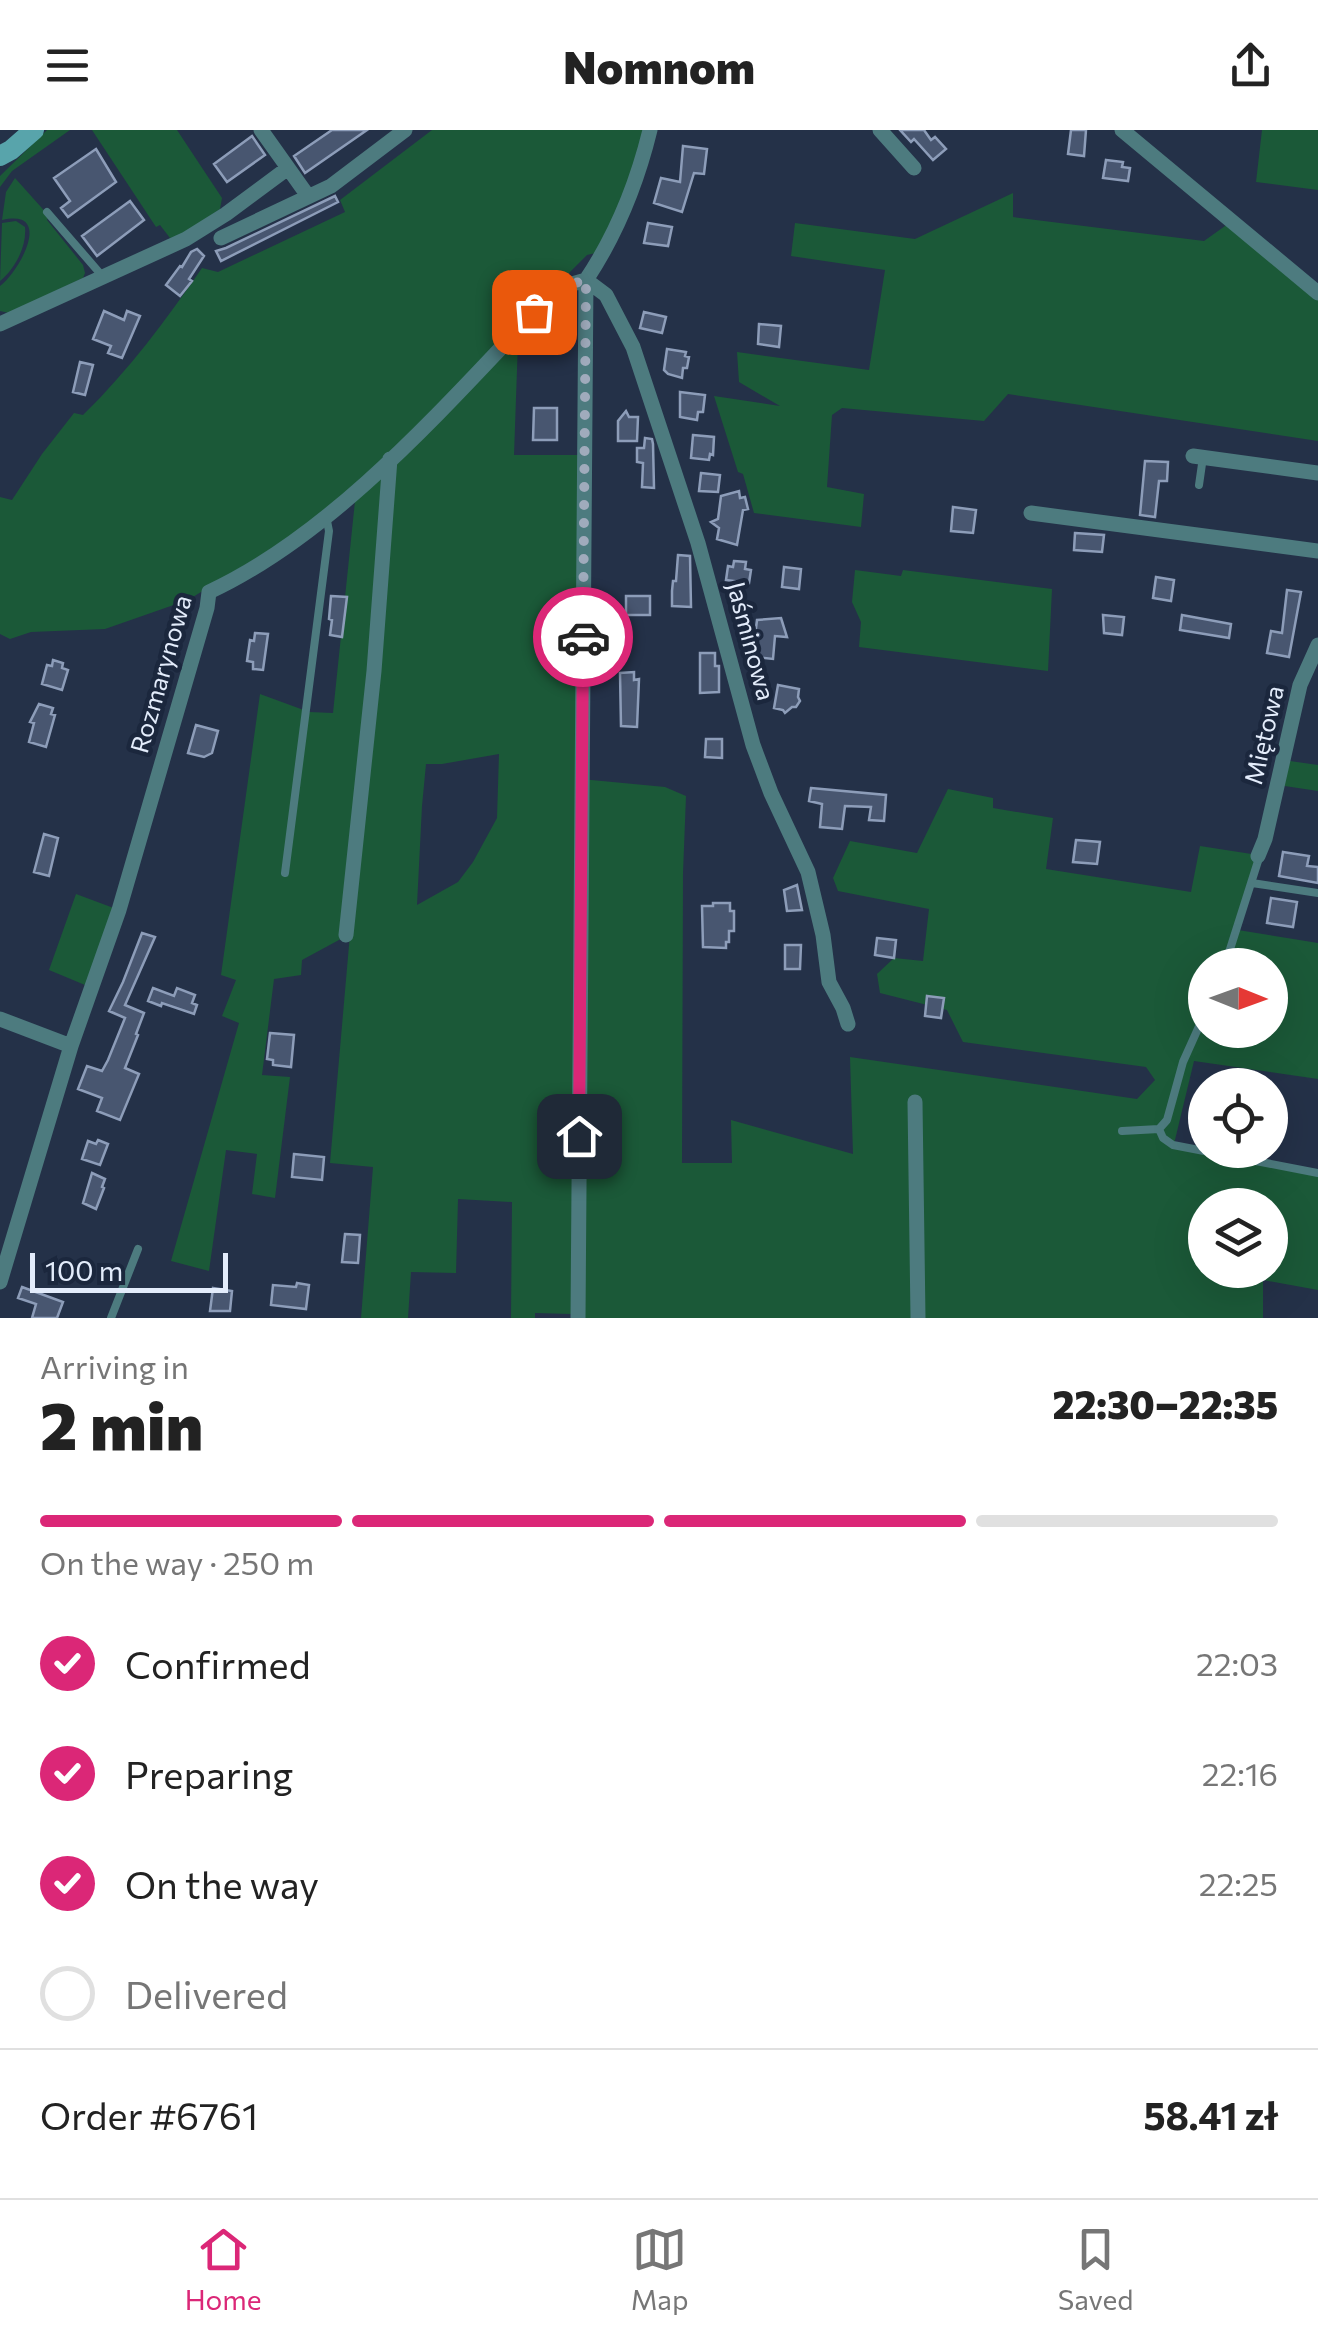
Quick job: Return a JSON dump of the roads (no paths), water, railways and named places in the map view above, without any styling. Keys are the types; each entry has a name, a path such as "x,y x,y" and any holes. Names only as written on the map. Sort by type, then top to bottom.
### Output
{"main road":[{"path":"4,158 34,130"}],"street":[{"path":"261,130 308,196"},
{"path":"220,238 331,186 404,130"},
{"path":"578,1318 586,280 604,252 631,191 650,130"},
{"path":"880,130 914,168"},
{"path":"1122,130 1318,294"},
{"path":"0,324 186,240 288,168"},
{"name":"Rozmarynowa","path":"0,1282 71,1046 134,859 209,592 276,553 326,516 390,459 558,288 586,280"},
{"name":"Jaśminowa","path":"586,280 606,296 632,347 698,543 754,745 771,793 808,872 830,982 848,1024"},
{"path":"1198,456 1318,473"},
{"path":"346,935 374,671 390,459"},
{"path":"1032,513 1318,551"},
{"name":"Miętowa","path":"1258,856 1300,685 1318,644"},
{"path":"0,1018 71,1046"},
{"path":"916,1102 918,1318"}],"lane":[{"path":"48,212 104,278"},
{"path":"1198,456 1199,485"},
{"path":"285,872 326,551 326,516"},
{"name":"Miętowa","path":"1231,948 1265,839"},
{"path":"1252,883 1318,893"},
{"path":"1122,1131 1159,1129 1167,1120 1189,1048"},
{"path":"1159,1129 1163,1138 1174,1145 1318,1172"},
{"path":"111,1318 138,1249"}]}
